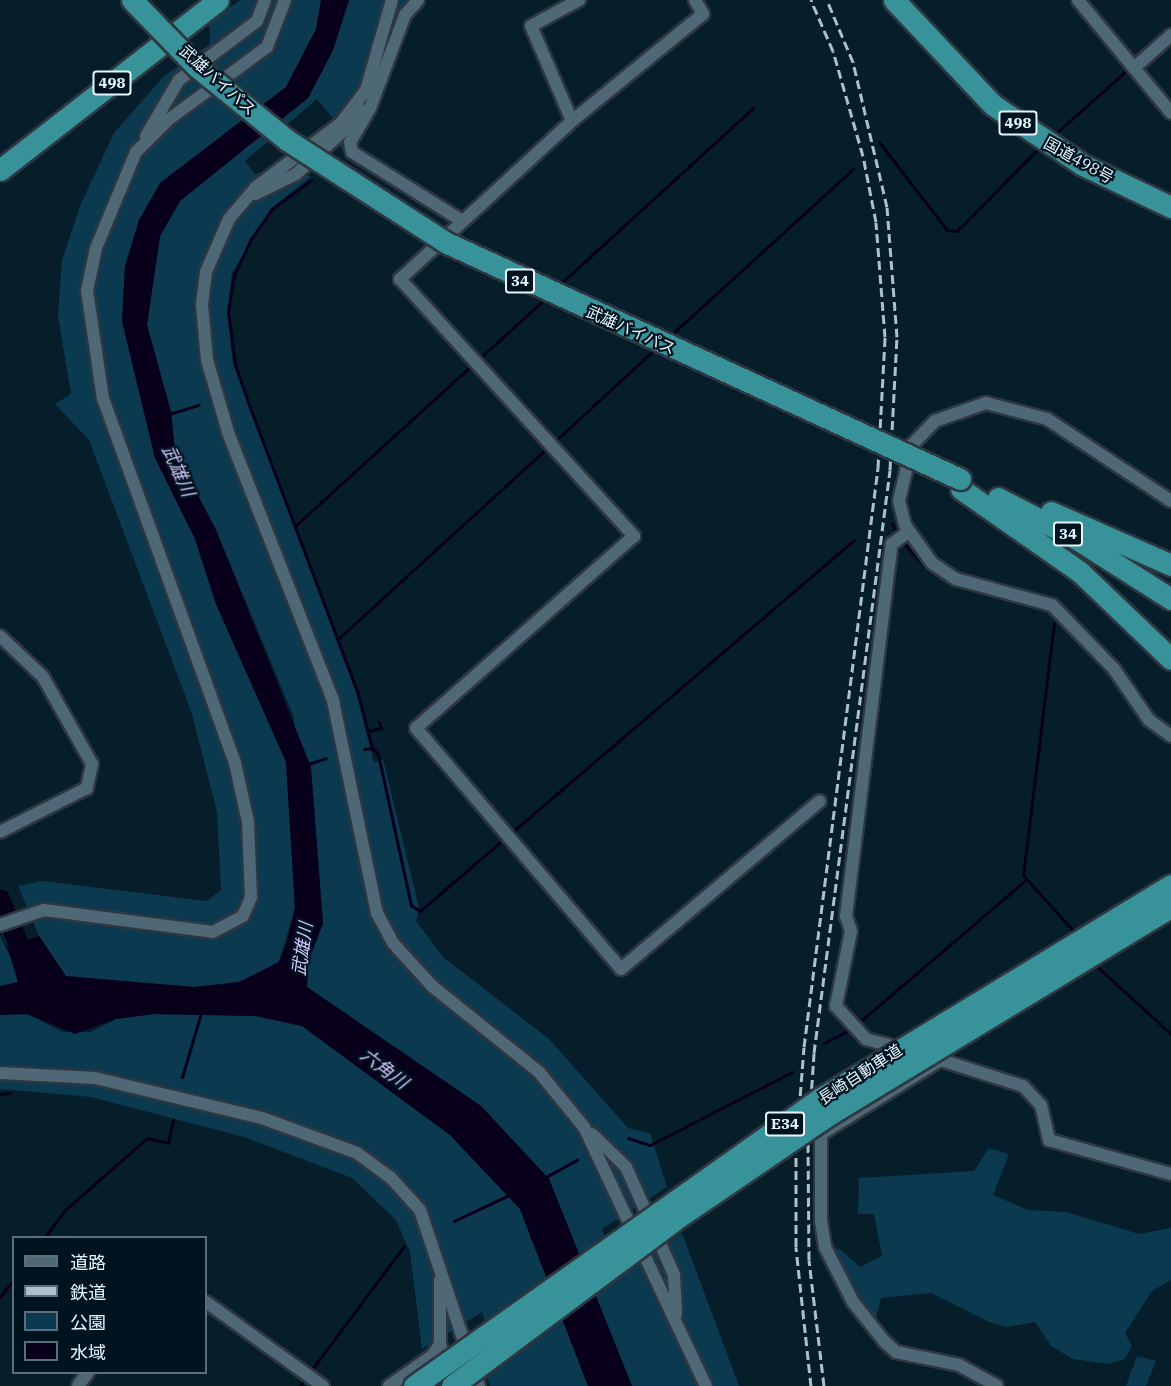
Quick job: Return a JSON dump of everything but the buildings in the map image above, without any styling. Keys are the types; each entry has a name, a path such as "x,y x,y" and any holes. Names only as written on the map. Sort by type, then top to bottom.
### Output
{"highway":[{"name":"武雄バイパス","path":"132,0 171,37 196,66 287,141 445,242 786,399 1075,538 1171,598"},
{"name":"498","path":"3,168 218,0"},
{"name":"国道498号","path":"894,0 993,105 1083,165 1171,207"},
{"path":"960,484 1171,565"},
{"path":"960,484 1080,572 1171,659"},
{"name":"長崎自動車道","path":"414,1386 822,1098 1171,885"},
{"name":"長崎自動車道","path":"452,1386 673,1221 830,1114 1171,907"}],"street":[{"path":"0,925 28,911 61,911 213,932 243,916 251,897 248,822 235,763 103,399 91,336 87,291 96,248 136,152 179,80 257,21 265,0"},
{"path":"136,152 168,120 267,47 285,0"},
{"path":"246,199 296,174 357,124 392,0"},
{"path":"418,0 405,15 350,142 352,152 461,220"},
{"path":"572,121 531,26 579,0"},
{"path":"695,0 703,14 572,121 461,220 400,279 634,536 416,728 621,969 820,801"},
{"path":"1077,0 1171,113"},
{"path":"1134,68 1171,35"},
{"path":"366,90 341,123 246,199 229,219 206,272 202,305 207,360 229,435 333,701 377,913 393,943 432,986 539,1072 584,1127 626,1167 674,1275 676,1322"},
{"path":"1171,501 1047,419 986,403 935,421 912,446 899,501 909,531 932,563 956,579 1052,605 1114,669 1149,720 1171,736"},
{"path":"909,531 892,544 846,916 851,931 836,1006 851,1028 1035,1094 1049,1140 1171,1174"},
{"path":"0,636 43,677 92,764 87,788 0,832"},
{"path":"942,1059 821,1134 822,1230 853,1302 890,1346 912,1358 959,1365 997,1386"},
{"path":"0,1072 95,1078 316,1134 357,1153 391,1178 420,1210 434,1240 479,1386"},
{"path":"584,1127 706,1386"},
{"path":"434,1240 442,1297 440,1344 452,1386"},
{"path":"207,1303 323,1386"},
{"path":"389,1386 432,1356 440,1344"}],"green space":[{"path":"241,0 321,0 316,29 286,87 160,183 125,266 122,321 155,458 195,539 216,604 286,762 295,908 279,962 239,982 194,987 66,977 39,936 18,886 42,881 207,901 221,890 217,812 192,714 89,440 55,404 71,394 58,316 62,260 80,206 114,133 164,76 210,44 209,21"},
{"path":"349,0 418,0 371,116 345,151 330,136 336,122 317,99 245,161 255,174 292,166 311,177 271,208 232,273 227,311 233,364 356,693 374,763 383,759 419,908 416,921 443,957 549,1039 628,1128 650,1133 667,1187 602,1229 619,1277 682,1233 739,1386 632,1386 549,1179 481,1106 307,987 308,962 323,923 293,715 216,530 175,451 171,412 147,325 160,236 180,201 308,98 333,50"},
{"path":"0,936 18,973 18,983 11,986 0,986"},
{"path":"27,1014 63,1032 91,1032 116,1019 154,1014 256,1016 302,1026 450,1135 520,1209 588,1386 490,1386 485,1373 500,1363 482,1312 422,1349 410,1252 396,1220 352,1178 244,1137 91,1097 0,1089 0,1015"},
{"path":"989,1148 1009,1154 993,1195 1028,1210 1066,1212 1139,1234 1171,1228 1171,1280 1152,1291 1125,1333 1132,1346 1125,1359 1108,1364 1073,1359 1051,1346 1035,1322 1007,1327 989,1322 931,1293 881,1298 876,1318 854,1297 831,1253 839,1248 860,1267 882,1256 874,1214 858,1214 859,1178 974,1171"},
{"path":"1137,1356 1156,1361 1146,1386 1126,1386"}],"water":[{"path":"321,0 349,0 333,50 308,98 180,201 160,236 147,325 171,412 175,451 216,530 311,767 323,923 308,962 307,987 481,1106 549,1179 632,1386 588,1386 520,1209 450,1135 302,1026 256,1016 154,1014 116,1019 75,1034 27,1014 0,1015 0,986 18,982 7,946 39,936 66,976 194,987 239,982 279,962 287,941 295,908 286,762 216,604 195,539 155,458 122,321 125,266 139,220 160,183 286,87 316,29"}],"waterway":[{"path":"1054,135 1125,72"},
{"path":"558,286 754,107"},
{"path":"879,142 947,230 957,231 1037,150"},
{"path":"670,336 853,169"},
{"path":"311,180 272,209 251,239 234,275 228,312 235,364 358,693 372,748 364,749"},
{"path":"479,359 547,297"},
{"path":"553,443 656,348"},
{"path":"295,526 474,363"},
{"path":"169,414 199,405"},
{"path":"339,638 548,447"},
{"path":"892,524 898,534"},
{"path":"511,833 854,540"},
{"path":"901,540 927,569 942,577"},
{"path":"1054,623 1023,875 1076,934"},
{"path":"368,731 381,728 379,722"},
{"path":"372,748 378,754 411,905 420,911 506,837"},
{"path":"308,764 326,758"},
{"path":"856,1025 1026,880"},
{"path":"0,899 28,966"},
{"path":"1093,963 1171,1034"},
{"path":"182,1077 201,1013"},
{"path":"824,1043 851,1029"},
{"path":"628,1138 650,1145 792,1072"},
{"path":"0,1094 10,1093"},
{"path":"45,1236 64,1211 147,1138 168,1143 173,1120"},
{"path":"544,1178 577,1160"},
{"path":"454,1221 511,1194"},
{"path":"310,1372 404,1246"},
{"path":"0,1297 12,1282"},
{"path":"300,1386 306,1378"}],"railway":[{"path":"811,0 833,51 863,156 876,222 885,337 878,468 804,1047 796,1149 796,1247 811,1386"},
{"path":"824,1386 809,1260 808,1142 814,1053 890,470 897,337 887,207 853,62 827,0"}],"water label":[{"name":"武雄川","path":"178,471"},
{"name":"武雄川","path":"303,949"},
{"name":"六角川","path":"384,1069"}]}
